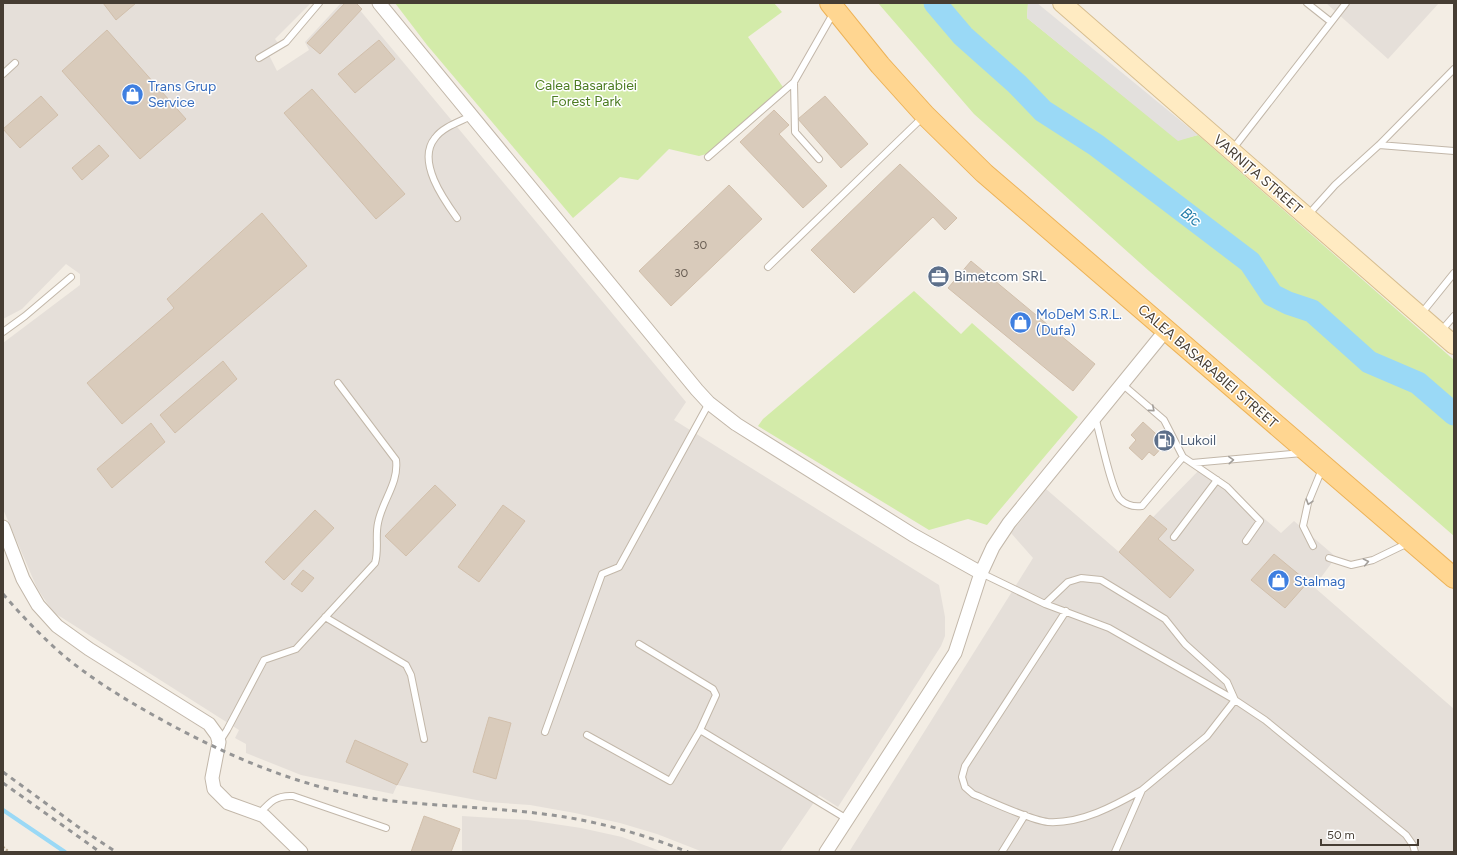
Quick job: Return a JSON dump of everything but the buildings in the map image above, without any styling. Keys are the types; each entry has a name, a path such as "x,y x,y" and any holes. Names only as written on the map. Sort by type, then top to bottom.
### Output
{"main road":[{"name":"CALEA BASARABIEI STREET","path":"832,5 880,65 925,115 984,173 1454,578"}],"street":[{"path":"379,3 696,390 709,403 736,424 913,535 981,573"},
{"name":"VARNIȚA STREET","path":"1062,3 1454,345"},
{"path":"826,852 955,653 981,573 993,547 1009,523 1166,330"},
{"path":"3,527 23,579 38,605 57,626 89,650 209,724 217,735 219,742 212,778 214,789 228,803 259,814 275,825 301,852"}],"lane":[{"path":"259,58 286,42 319,3"},
{"path":"1307,3 1330,22"},
{"path":"1232,151 1346,3"},
{"path":"708,157 794,82 832,5"},
{"path":"3,74 15,63"},
{"path":"1307,216 1334,185 1379,145 1454,69"},
{"path":"794,82 795,132 819,159"},
{"path":"768,267 925,115"},
{"path":"457,218 440,195 431,170 428,153 434,139 442,131 471,116"},
{"path":"1379,145 1454,151"},
{"path":"1420,315 1454,273"},
{"path":"3,332 25,316 71,277"},
{"path":"1440,333 1454,316"},
{"path":"219,742 227,730 255,674 264,660 296,649 375,563 377,557 378,520 393,483 397,466 396,460 338,383"},
{"path":"1122,384 1164,420 1183,457 1227,487 1260,521 1246,541"},
{"path":"545,732 602,574 619,567 709,403"},
{"path":"1095,417 1116,494 1127,504 1136,507 1142,506 1183,457"},
{"path":"1192,463 1316,459 1303,526 1313,546"},
{"path":"1174,537 1217,480"},
{"path":"1329,558 1351,565 1373,560 1411,541"},
{"path":"981,573 1046,604 1109,628 1235,700 1265,720 1406,835 1413,845 1415,852"},
{"path":"1046,604 1068,582 1081,578 1101,580 1165,619 1185,644 1227,682 1235,700"},
{"path":"1066,611 966,766 962,777 966,787 973,794 1046,822 1066,822 1112,808 1142,790 1207,736 1235,700"},
{"path":"325,617 409,669 424,739"},
{"path":"587,735 670,781 700,730 716,695 713,689 639,644"},
{"path":"700,730 847,819"},
{"path":"1115,852 1142,790"},
{"path":"259,814 272,800 282,795 293,796 386,828"},
{"path":"1002,852 1025,815"}],"path":[{"path":"3,847 9,852"}],"shaded area":[{"path":"3,3 311,3 275,39 278,43 268,53 277,71 309,50 305,42 341,3 354,3 686,402 674,420 939,585 945,617 945,636 941,646 838,807 819,795 780,852 703,852 657,834 620,823 575,813 530,805 487,802 397,785 393,794 301,775 246,753 246,744 235,738 239,730 53,612 37,588 3,509 3,343 80,285 80,274 66,264 22,309 3,319"},
{"path":"1028,3 1037,3 1198,135 1178,141 1027,18"},
{"path":"1326,3 1439,3 1388,59"},
{"path":"1203,466 1281,533 1294,521 1336,557 1314,587 1454,709 1454,852 849,852 1033,558 1011,533 1046,489 1119,552"},
{"path":"462,816 528,820 581,828 622,837 663,852 462,852"}],"green space":[{"name":"Calea Basarabiei Forest Park","path":"395,3 774,3 782,12 748,37 785,90 714,152 699,156 669,149 638,180 620,177 573,218 427,45"},
{"path":"878,3 1028,3 1027,18 1178,140 1198,135 1454,360 1454,536 1149,271 974,114"},
{"path":"914,291 961,334 972,323 1078,417 987,525 968,519 929,530 758,426 763,419"}],"waterway":[{"name":"Bîc","path":"935,3 963,36 1017,84 1043,111 1096,145 1250,262 1272,295 1288,303 1312,311 1369,362 1418,383 1454,414"},
{"path":"3,810 65,852"}],"railway":[{"path":"3,594 32,626 56,649 104,685 175,727 253,764 307,783 363,797 565,817 627,831 688,852"},
{"path":"3,772 81,829 116,852"},
{"path":"3,783 100,852"}],"place":[{"name":"Trans Grup Service","path":"133,94"},
{"name":"Bimetcom SRL","path":"938,276"},
{"name":"MoDeM S.R.L. (Dufa)","path":"1021,322"},
{"name":"Lukoil","path":"1164,440"},
{"name":"Stalmag","path":"1279,581"}]}
